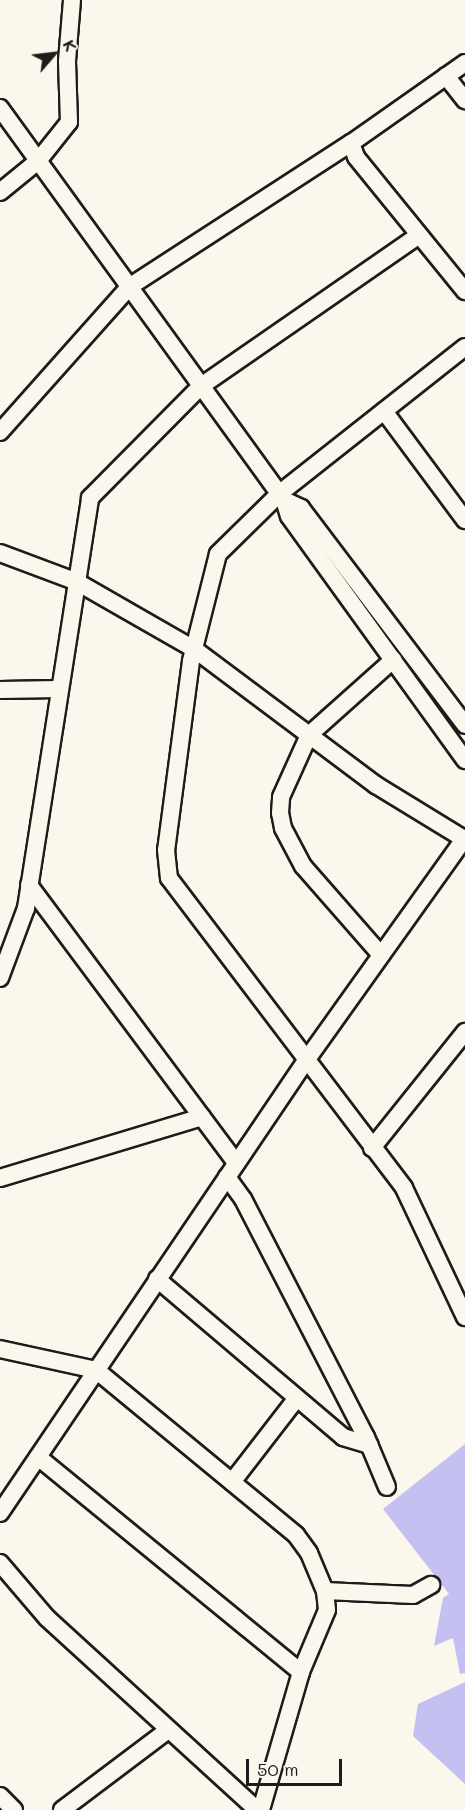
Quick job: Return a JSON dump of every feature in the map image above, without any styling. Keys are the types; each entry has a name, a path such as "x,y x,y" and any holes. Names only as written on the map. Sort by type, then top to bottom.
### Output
{"street":[{"path":"0,192 38,161 69,123 67,42 72,0"},
{"path":"0,432 129,287 351,143 465,63"},
{"path":"446,76 465,100"},
{"path":"0,108 282,497 289,516 465,760"},
{"path":"351,143 356,158 465,291"},
{"path":"0,978 26,908 90,498 201,386 419,234"},
{"path":"465,347 384,411 282,497 219,554 194,649 166,850 169,878 305,1062 404,1188 465,1317"},
{"path":"384,411 465,520"},
{"path":"282,497 301,508 465,725"},
{"path":"0,553 77,582 194,649 376,785 465,838 305,1062 0,1513"},
{"path":"381,954 316,885 283,828 281,798 309,735 393,660"},
{"path":"0,690 59,689"},
{"path":"29,885 202,1117 370,1445 387,1487"},
{"path":"372,1148 465,1032"},
{"path":"0,1178 202,1117"},
{"path":"157,1280 343,1437 370,1445"},
{"path":"0,1349 96,1370 296,1535 316,1567 325,1591 327,1610 302,1672 261,1810"},
{"path":"232,1482 297,1398"},
{"path":"38,1457 302,1672"},
{"path":"0,1563 47,1618 167,1731 257,1810"},
{"path":"325,1591 413,1595 431,1585"},
{"path":"62,1810 167,1731"},
{"path":"0,1796 14,1810"}],"building":[{"path":"465,1444 465,1673 460,1674 453,1638 434,1646 443,1598 449,1594 383,1509"},
{"path":"465,1682 465,1784 413,1736 418,1704"}]}
